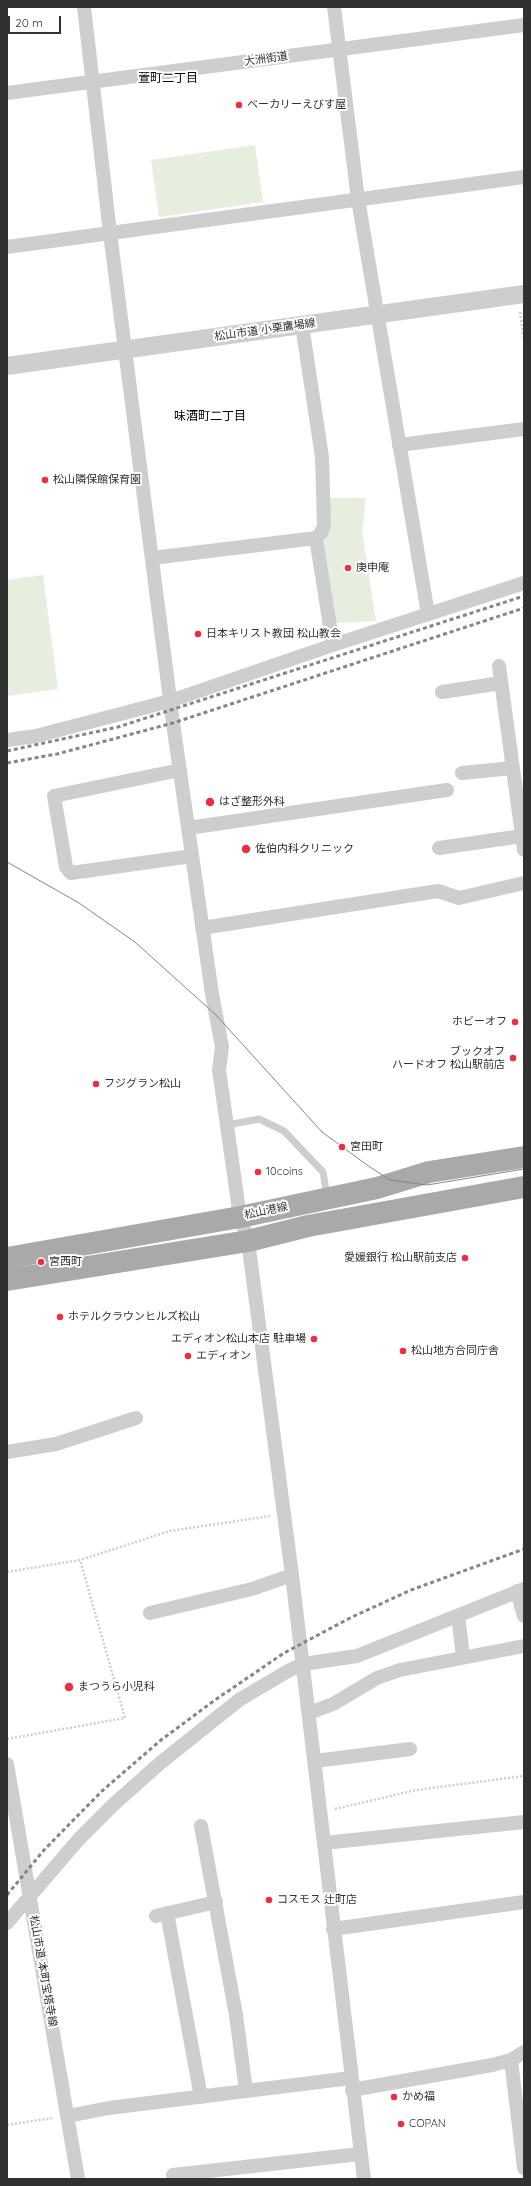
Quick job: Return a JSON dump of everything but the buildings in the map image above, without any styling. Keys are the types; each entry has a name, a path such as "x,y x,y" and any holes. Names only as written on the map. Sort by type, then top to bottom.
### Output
{"main road":[{"name":"松山港線","path":"7,1258 240,1217 377,1188 430,1172 524,1157"},
{"path":"7,1280 248,1241 308,1226 524,1187"}],"street":[{"path":"84,7 110,233 170,701 202,928 222,1048 219,1070 240,1217 248,1241 292,1575 321,1812 351,2084 364,2179"},
{"path":"334,7 358,199 376,315 428,614"},
{"name":"大洲街道","path":"7,93 93,83 524,24"},
{"path":"7,247 524,177"},
{"name":"松山市道 小栗鷹場線","path":"7,366 520,294"},
{"path":"152,558 316,538 321,533 324,526 322,457 302,324"},
{"path":"399,445 524,429"},
{"path":"316,538 333,645"},
{"path":"7,740 36,736 170,701 333,645 524,583"},
{"path":"499,666 524,850"},
{"path":"442,692 501,683"},
{"path":"462,774 513,768"},
{"path":"180,770 54,796 66,868 71,873 192,856"},
{"path":"188,828 447,790"},
{"path":"439,848 522,836"},
{"path":"202,928 438,891 459,898 524,883"},
{"path":"7,1452 56,1444 136,1418"},
{"path":"150,1613 245,1590 292,1575"},
{"path":"7,1923 79,1839 159,1764 239,1700 288,1671 303,1664 357,1656 521,1590 524,1616"},
{"path":"459,1623 462,1657"},
{"path":"309,1713 333,1704 377,1678 400,1670 524,1646"},
{"path":"315,1761 410,1749"},
{"name":"松山市道 本町宝塔寺線","path":"7,1764 78,2179"},
{"path":"324,1843 524,1822"},
{"path":"202,1826 236,2015 246,2091"},
{"path":"201,2097 161,1915 216,1902"},
{"path":"333,1929 524,1902"},
{"path":"68,2116 109,2108 246,2091 351,2084 492,2065 510,2060 524,2052"},
{"path":"510,2060 524,2168"},
{"path":"173,2175 360,2154"}],"lane":[{"path":"227,1125 259,1119 284,1131 323,1172 327,1199"}],"path":[{"path":"520,294 524,339"},
{"path":"7,1572 80,1560 170,1531 284,1513"},
{"path":"7,1739 125,1718 80,1560"},
{"path":"321,1812 416,1790 524,1776"},
{"path":"7,2125 68,2116"}],"green space":[{"path":"255,145 263,202 159,217 151,160"},
{"path":"330,498 366,498 362,531 376,621 336,623 324,542 329,531"},
{"path":"43,575 58,689 7,696 7,580"}],"tram line":[{"path":"7,862 79,903 135,942 216,1015 322,1132 390,1180 427,1185 524,1169"}],"railway":[{"path":"7,751 118,727 524,596"},
{"path":"7,763 57,754 173,723 524,608"},
{"path":"7,1895 44,1850 102,1791 161,1740 215,1700 284,1653 352,1617 411,1590 524,1549"}],"place":[{"name":"ベーカリーえびす屋","path":"239,105"},
{"name":"松山隣保館保育園","path":"45,480"},
{"name":"庚申庵","path":"348,568"},
{"name":"日本キリスト教団 松山教会","path":"198,634"},
{"name":"はざ整形外科","path":"210,802"},
{"name":"佐伯内科クリニック","path":"246,849"},
{"name":"ホビーオフ","path":"515,1022"},
{"name":"ブックオフ ハードオフ 松山駅前店","path":"513,1058"},
{"name":"フジグラン松山","path":"96,1084"},
{"name":"宮田町","path":"342,1147"},
{"name":"10coins","path":"258,1172"},
{"name":"愛媛銀行 松山駅前支店","path":"465,1258"},
{"name":"宮西町","path":"41,1262"},
{"name":"ホテルクラウンヒルズ松山","path":"60,1317"},
{"name":"エディオン松山本店 駐車場","path":"314,1339"},
{"name":"松山地方合同庁舎","path":"403,1351"},
{"name":"エディオン","path":"188,1356"},
{"name":"まつうら小児科","path":"69,1687"},
{"name":"コスモス 辻町店","path":"269,1900"},
{"name":"かめ福","path":"394,2097"},
{"name":"COPAN","path":"401,2124"}],"district":[{"name":"萱町二丁目","path":"168,78"},
{"name":"味酒町二丁目","path":"210,416"}]}
